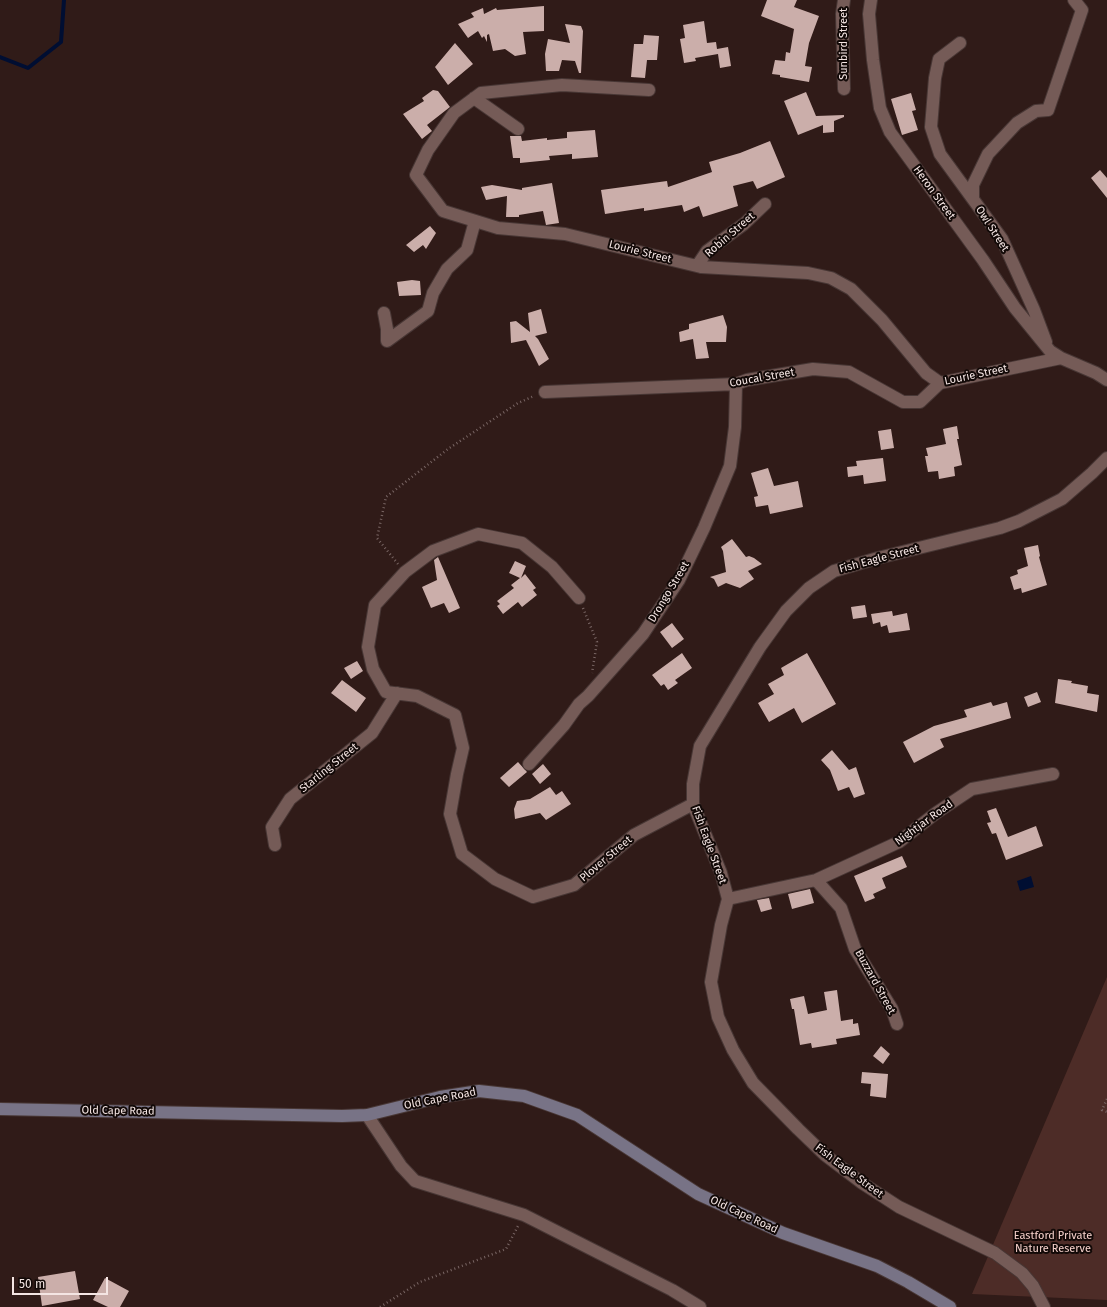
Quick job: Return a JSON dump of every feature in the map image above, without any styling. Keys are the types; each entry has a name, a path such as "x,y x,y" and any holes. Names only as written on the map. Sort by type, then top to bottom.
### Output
{"street":[{"name":"Sunbird Street","path":"844,0 842,14 844,89"},
{"name":"Heron Street","path":"871,0 869,14 873,60 880,108 890,132 979,254 1015,308 1050,351 1061,358"},
{"name":"Owl Street","path":"1050,351 1034,310 1002,239 973,199 973,184 988,154 1017,123 1036,111 1048,110 1082,10 1074,0"},
{"path":"960,43 939,59 935,78 932,127 940,154 973,199"},
{"name":"Lourie Street","path":"649,90 562,86 481,93 454,113 428,150 416,175 443,211 498,228 565,234 701,268 808,273 831,278 851,289 882,320 926,373 940,383 1061,358"},
{"path":"474,98 518,129"},
{"name":"Robin Street","path":"701,268 699,263 707,251 744,224 764,204"},
{"path":"384,313 387,329 387,341 428,311 433,293 447,269 466,250 475,221"},
{"path":"1061,358 1096,373 1107,380"},
{"name":"Coucal Street","path":"545,392 736,384 747,380 813,369 849,372 903,402 920,402 940,383"},
{"name":"Drongo Street","path":"528,764 564,725 579,704 588,696 643,634 679,580 701,534 730,466 735,427 736,384"},
{"name":"Fish Eagle Street","path":"1044,1307 1033,1286 1022,1272 995,1253 899,1207 862,1183 825,1155 753,1083 733,1050 718,1017 711,982 720,925 728,899 721,873 693,804 692,784 700,746 760,647 786,611 809,588 834,571 878,558 1000,528 1019,521 1062,499 1107,458"},
{"name":"Plover Street","path":"579,598 552,567 522,544 478,534 433,551 405,572 375,605 368,647 373,669 386,692 418,696 455,715 463,748 450,814 462,854 495,879 533,897 574,885 634,835 693,804"},
{"name":"Starling Street","path":"275,845 272,827 290,799 372,733 397,693"},
{"name":"Nightjar Road","path":"728,899 816,880 899,842 936,812 972,789 1052,774"},
{"name":"Buzzard Street","path":"816,880 841,908 856,949 892,1008 897,1024"},
{"name":"Old Cape Road","path":"0,1109 334,1116 367,1115 440,1097 479,1091 524,1096 577,1115 698,1194 783,1233 877,1266 908,1282 950,1307"},
{"path":"367,1115 401,1166 415,1182 524,1215 672,1290 700,1307"}],"path":[{"path":"405,572 377,538 386,497 448,449 518,403 545,392"},
{"path":"579,598 597,642 588,696"},
{"path":"1107,1099 1102,1110 1107,1112"},
{"path":"380,1307 420,1282 506,1249 524,1215"}],"green space":[{"name":"Eastford Private Nature Reserve","path":"1107,977 1107,1300 972,1294"}],"water":[{"path":"1031,876 1034,887 1020,891 1017,881"}],"building":[{"path":"767,0 797,0 794,7 819,16 809,43 805,66 812,67 809,82 780,77 780,75 772,74 775,60 785,61 786,52 790,53 794,29 761,16"},
{"path":"544,6 544,31 523,32 526,54 515,56 505,49 493,51 489,34 487,35 487,42 484,36 482,38 478,31 468,38 458,24 474,17 471,13 483,8 484,14 496,8 497,10"},
{"path":"704,21 707,43 716,42 717,49 728,47 731,66 720,68 718,54 695,58 696,61 684,63 680,39 685,38 683,25"},
{"path":"565,24 581,26 583,31 581,73 579,73 575,61 562,60 559,71 546,71 545,54 548,39 570,43"},
{"path":"644,35 659,36 657,60 647,60 645,78 631,77 634,44 643,44"},
{"path":"455,43 473,64 448,85 435,67"},
{"path":"433,90 438,91 450,107 427,125 432,131 422,139 403,114 424,101 422,98"},
{"path":"806,92 816,116 844,115 844,117 834,121 834,132 823,133 823,125 798,135 784,101"},
{"path":"911,93 916,110 912,111 918,130 902,135 891,99"},
{"path":"595,130 598,157 572,159 572,154 549,156 550,160 520,163 520,158 513,158 510,136 521,136 522,141 547,138 547,140 567,138 567,132"},
{"path":"770,141 785,177 757,189 753,181 733,186 738,206 703,217 699,206 684,212 682,205 644,211 644,208 605,214 601,190 667,181 668,187 712,172 709,162 740,153"},
{"path":"1100,170 1107,178 1107,198 1091,178"},
{"path":"552,183 559,223 546,225 543,211 519,215 519,217 506,217 507,196 486,200 481,187 492,185 522,190 522,188"},
{"path":"430,226 436,233 426,249 423,245 414,252 406,245"},
{"path":"412,280 420,281 421,295 399,296 397,282"},
{"path":"541,309 547,333 535,336 549,359 539,366 526,340 511,343 510,322 516,321 530,332 528,313"},
{"path":"723,315 727,327 726,342 706,342 709,358 696,359 693,339 680,342 679,332 689,329 689,324"},
{"path":"957,426 959,439 957,439 962,465 954,467 955,476 939,479 938,471 928,472 925,456 928,456 926,448 946,444 943,429"},
{"path":"891,429 894,448 881,450 878,431"},
{"path":"883,458 886,481 864,484 863,475 848,477 847,467 857,466 856,461"},
{"path":"768,468 774,486 798,481 803,507 770,514 768,505 756,507 754,497 758,496 751,473"},
{"path":"732,539 746,557 749,556 754,558 762,564 748,571 754,579 740,588 726,583 718,587 714,579 710,577 726,572 721,547"},
{"path":"1038,545 1039,557 1047,585 1022,593 1021,588 1014,590 1010,577 1018,574 1017,570 1028,566 1024,548"},
{"path":"438,557 460,608 449,613 444,603 431,608 422,587 437,580 434,560"},
{"path":"515,561 526,566 521,578 525,574 536,588 533,590 537,595 522,607 518,602 503,614 497,606 500,604 497,601 514,588 511,585 520,578 509,573"},
{"path":"865,605 867,617 853,619 851,607"},
{"path":"892,611 893,616 907,613 910,630 889,633 887,625 881,627 880,622 873,624 871,614"},
{"path":"672,623 684,639 672,648 660,632"},
{"path":"682,653 692,668 675,680 678,683 668,690 664,684 661,686 652,675"},
{"path":"807,653 836,704 802,723 794,708 769,722 758,703 774,694 768,684 784,675 781,668"},
{"path":"357,661 363,671 351,679 344,668"},
{"path":"1058,679 1072,681 1071,683 1088,686 1087,693 1099,695 1097,712 1055,703"},
{"path":"342,680 366,698 356,712 331,693"},
{"path":"1037,692 1041,702 1028,707 1024,697"},
{"path":"991,702 993,706 1007,702 1011,718 940,739 944,747 914,763 903,742 934,726 967,717 964,710"},
{"path":"832,750 849,770 856,767 865,794 854,798 849,787 838,791 830,770 821,760"},
{"path":"518,762 527,772 509,787 500,778"},
{"path":"543,764 551,774 540,784 532,774"},
{"path":"550,787 556,795 562,791 571,804 546,820 540,813 515,819 514,809 517,801 530,799"},
{"path":"996,808 1008,837 1036,826 1043,846 1006,860 996,833 992,834 987,823 991,822 987,811"},
{"path":"902,856 907,867 882,878 886,888 873,894 875,898 865,902 854,876"},
{"path":"810,889 814,903 792,909 788,894"},
{"path":"769,898 772,909 761,912 757,900"},
{"path":"837,990 841,1021 853,1019 853,1024 858,1023 860,1035 836,1039 837,1044 812,1048 811,1043 800,1045 794,1009 792,1009 790,999 804,996 808,1014 827,1010 824,992"},
{"path":"881,1046 890,1054 883,1064 873,1056"},
{"path":"862,1072 888,1074 886,1098 870,1096 871,1084 861,1083"},
{"path":"75,1271 80,1299 42,1306 38,1277"},
{"path":"105,1278 129,1291 120,1307 108,1307 93,1300"}],"waterway":[{"path":"0,57 28,68 61,42 64,0"}]}
